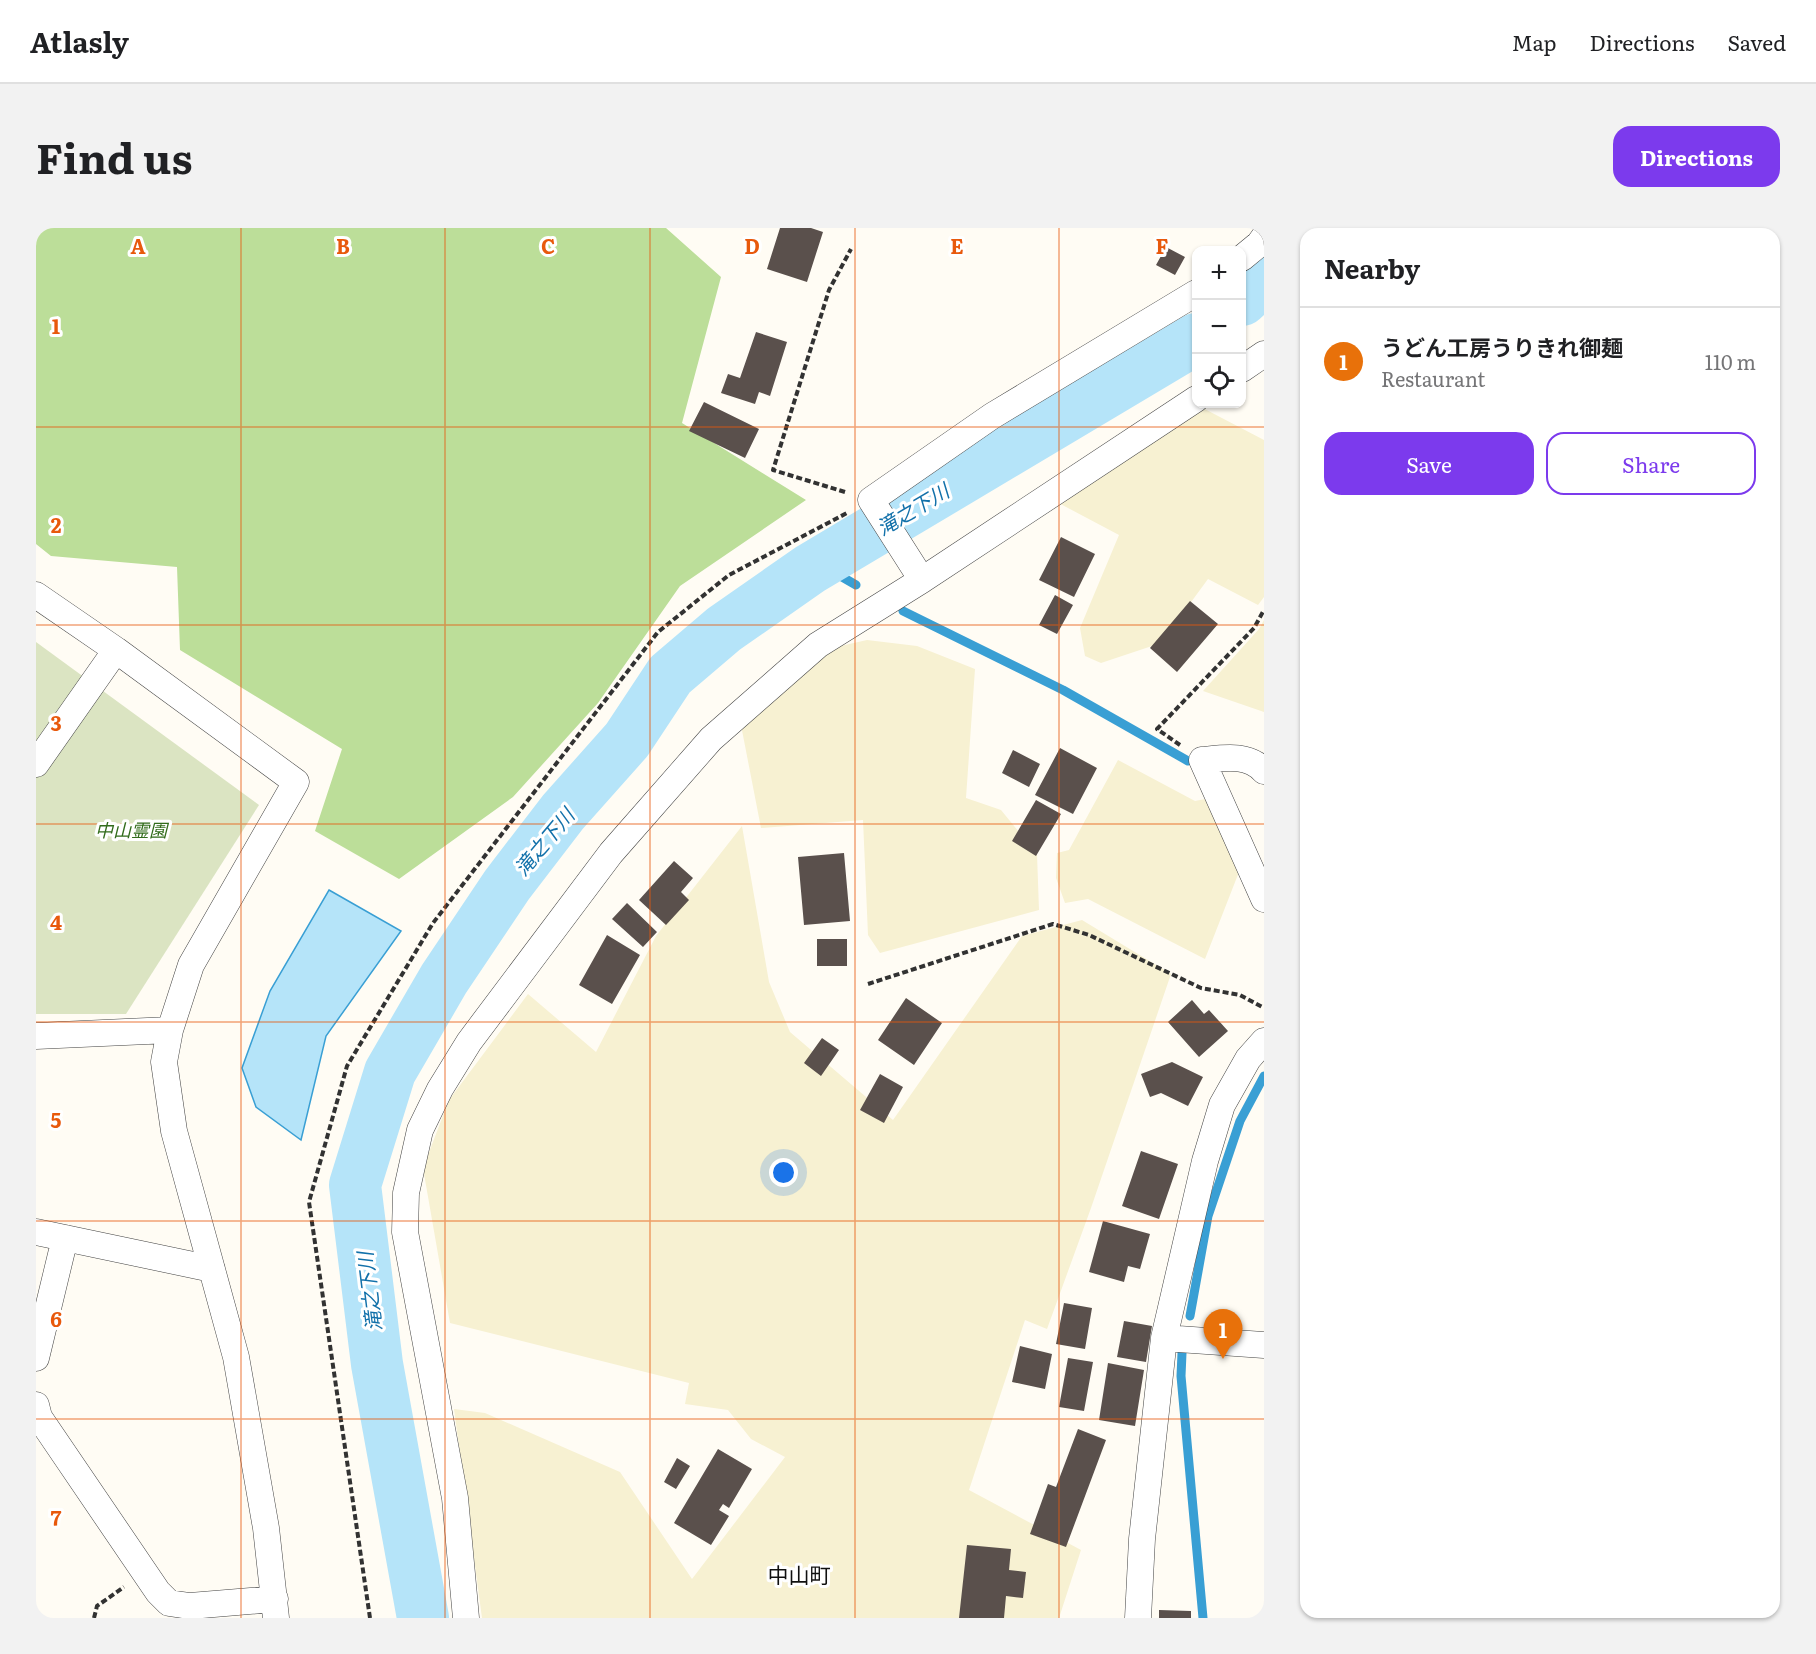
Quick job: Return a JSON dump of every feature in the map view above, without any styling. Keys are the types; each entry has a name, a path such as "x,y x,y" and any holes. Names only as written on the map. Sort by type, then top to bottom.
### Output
{"street":[{"path":"1246,255 1264,237"},
{"path":"918,573 874,504 992,416 1192,296"},
{"path":"1246,366 1264,354"},
{"path":"466,1618 455,1498 405,1232 406,1193 420,1130 440,1089 469,1042 611,853 711,739 818,645 918,573 1192,402"},
{"path":"36,595 116,650 296,782 191,965 170,1030 164,1062 174,1131 236,1358 266,1528 275,1609 190,1606 169,1603 144,1573 39,1417 36,1406"},
{"path":"36,764 116,650"},
{"path":"1264,771 1258,765 1237,757 1202,760 1264,899"},
{"path":"36,1036 170,1030"},
{"path":"1138,1618 1142,1539 1164,1338 1204,1161 1222,1105 1248,1059 1264,1041"},
{"path":"36,1232 212,1269"},
{"path":"36,1358 65,1238"},
{"path":"1164,1338 1264,1345"}],"path":[{"path":"851,249 829,290 773,470 874,504"},
{"path":"1202,760 1157,729 1254,628 1264,610"},
{"path":"868,984 1053,924 1089,935 1201,988 1240,995 1264,1008"},
{"path":"94,1618 97,1606 144,1573"}],"shaded area":[{"path":"1192,408 1203,408 1264,440 1264,597 1258,605 1208,579 1161,643 1101,663 1085,656 1080,628 1119,535 1051,499"},
{"path":"1264,620 1264,712 1203,691 1259,629"},
{"path":"867,640 917,646 975,669 966,798 1001,810 1037,854 1039,910 880,953 868,935 863,820 761,828 740,720 823,650"},
{"path":"1118,760 1195,801 1221,796 1246,854 1205,959 1088,899 1065,903 1056,878 1057,853 1069,850"},
{"path":"742,826 769,982 790,1032 893,1120 1022,936 1082,920 1171,974 1047,1329 1025,1320 969,1490 1081,1550 1059,1618 482,1618 454,1409 485,1413 620,1472 692,1579 785,1457 751,1439 728,1410 685,1404 689,1383 450,1323 423,1168 449,1100 528,994 596,1052 656,936"}],"green space":[{"path":"36,228 666,228 721,277 682,423 806,500 680,586 598,703 513,797 399,879 315,831 342,749 180,650 177,567 51,556 36,544"},
{"name":"中山霊園","path":"36,642 259,805 126,1014 36,1014"}],"water":[{"path":"329,890 401,931 326,1036 301,1140 256,1107 242,1068 270,991"}],"building":[{"path":"780,228 811,228 823,232 807,282 767,269"},
{"path":"1166,247 1185,257 1175,275 1156,265"},
{"path":"756,332 787,342 770,396 759,392 755,404 721,393 728,374 740,378"},
{"path":"704,402 759,429 745,458 689,431"},
{"path":"1061,537 1095,554 1074,597 1039,580"},
{"path":"1055,595 1073,605 1057,634 1039,625"},
{"path":"1190,601 1218,624 1177,672 1150,648"},
{"path":"1060,748 1097,768 1073,814 1035,795"},
{"path":"1013,750 1040,764 1029,787 1002,773"},
{"path":"1036,800 1061,814 1036,856 1012,841"},
{"path":"844,853 850,921 804,925 798,857"},
{"path":"674,861 693,878 681,892 689,900 666,925 639,900"},
{"path":"627,903 657,932 643,947 612,919"},
{"path":"607,935 640,955 612,1004 579,985"},
{"path":"817,939 847,939 847,966 817,966"},
{"path":"906,998 942,1023 914,1065 878,1040"},
{"path":"1192,1000 1204,1014 1209,1010 1228,1031 1199,1057 1168,1022"},
{"path":"822,1038 839,1050 821,1076 804,1063"},
{"path":"1172,1062 1203,1077 1188,1106 1161,1093 1150,1097 1141,1074"},
{"path":"880,1074 903,1087 884,1123 860,1110"},
{"path":"1141,1151 1178,1164 1159,1219 1122,1206"},
{"path":"1103,1221 1150,1234 1140,1269 1128,1266 1124,1282 1089,1272"},
{"path":"1064,1303 1092,1308 1085,1349 1056,1344"},
{"path":"1124,1321 1152,1326 1146,1362 1117,1357"},
{"path":"1020,1346 1052,1354 1045,1389 1012,1382"},
{"path":"1068,1358 1093,1362 1084,1411 1059,1407"},
{"path":"1108,1363 1144,1370 1135,1426 1099,1420"},
{"path":"1078,1429 1106,1440 1066,1547 1030,1534 1048,1484 1056,1487"},
{"path":"718,1449 752,1469 729,1508 723,1504 719,1510 729,1516 711,1545 674,1523"},
{"path":"677,1458 690,1466 676,1489 664,1482"},
{"path":"967,1545 1011,1549 1009,1570 1026,1572 1023,1598 1006,1596 1004,1618 959,1618"},
{"path":"1159,1610 1191,1611 1191,1618 1159,1618"}],"waterway":[{"name":"滝之下川","path":"1246,296 1264,279"},
{"name":"滝之下川","path":"423,1618 377,1364 355,1185 390,1072 444,979 507,885 563,812 627,740 670,675 724,629 810,569 1192,341"},
{"path":"818,563 856,585"},
{"path":"903,611 1063,690 1188,761"},
{"path":"1190,1316 1208,1216 1240,1121 1264,1076"},
{"path":"1182,1353 1181,1376 1203,1618"}],"place":[{"name":"うどん工房うりきれ御麺","path":"1223,1359"}],"district":[{"name":"中山町","path":"799,1573"}]}
